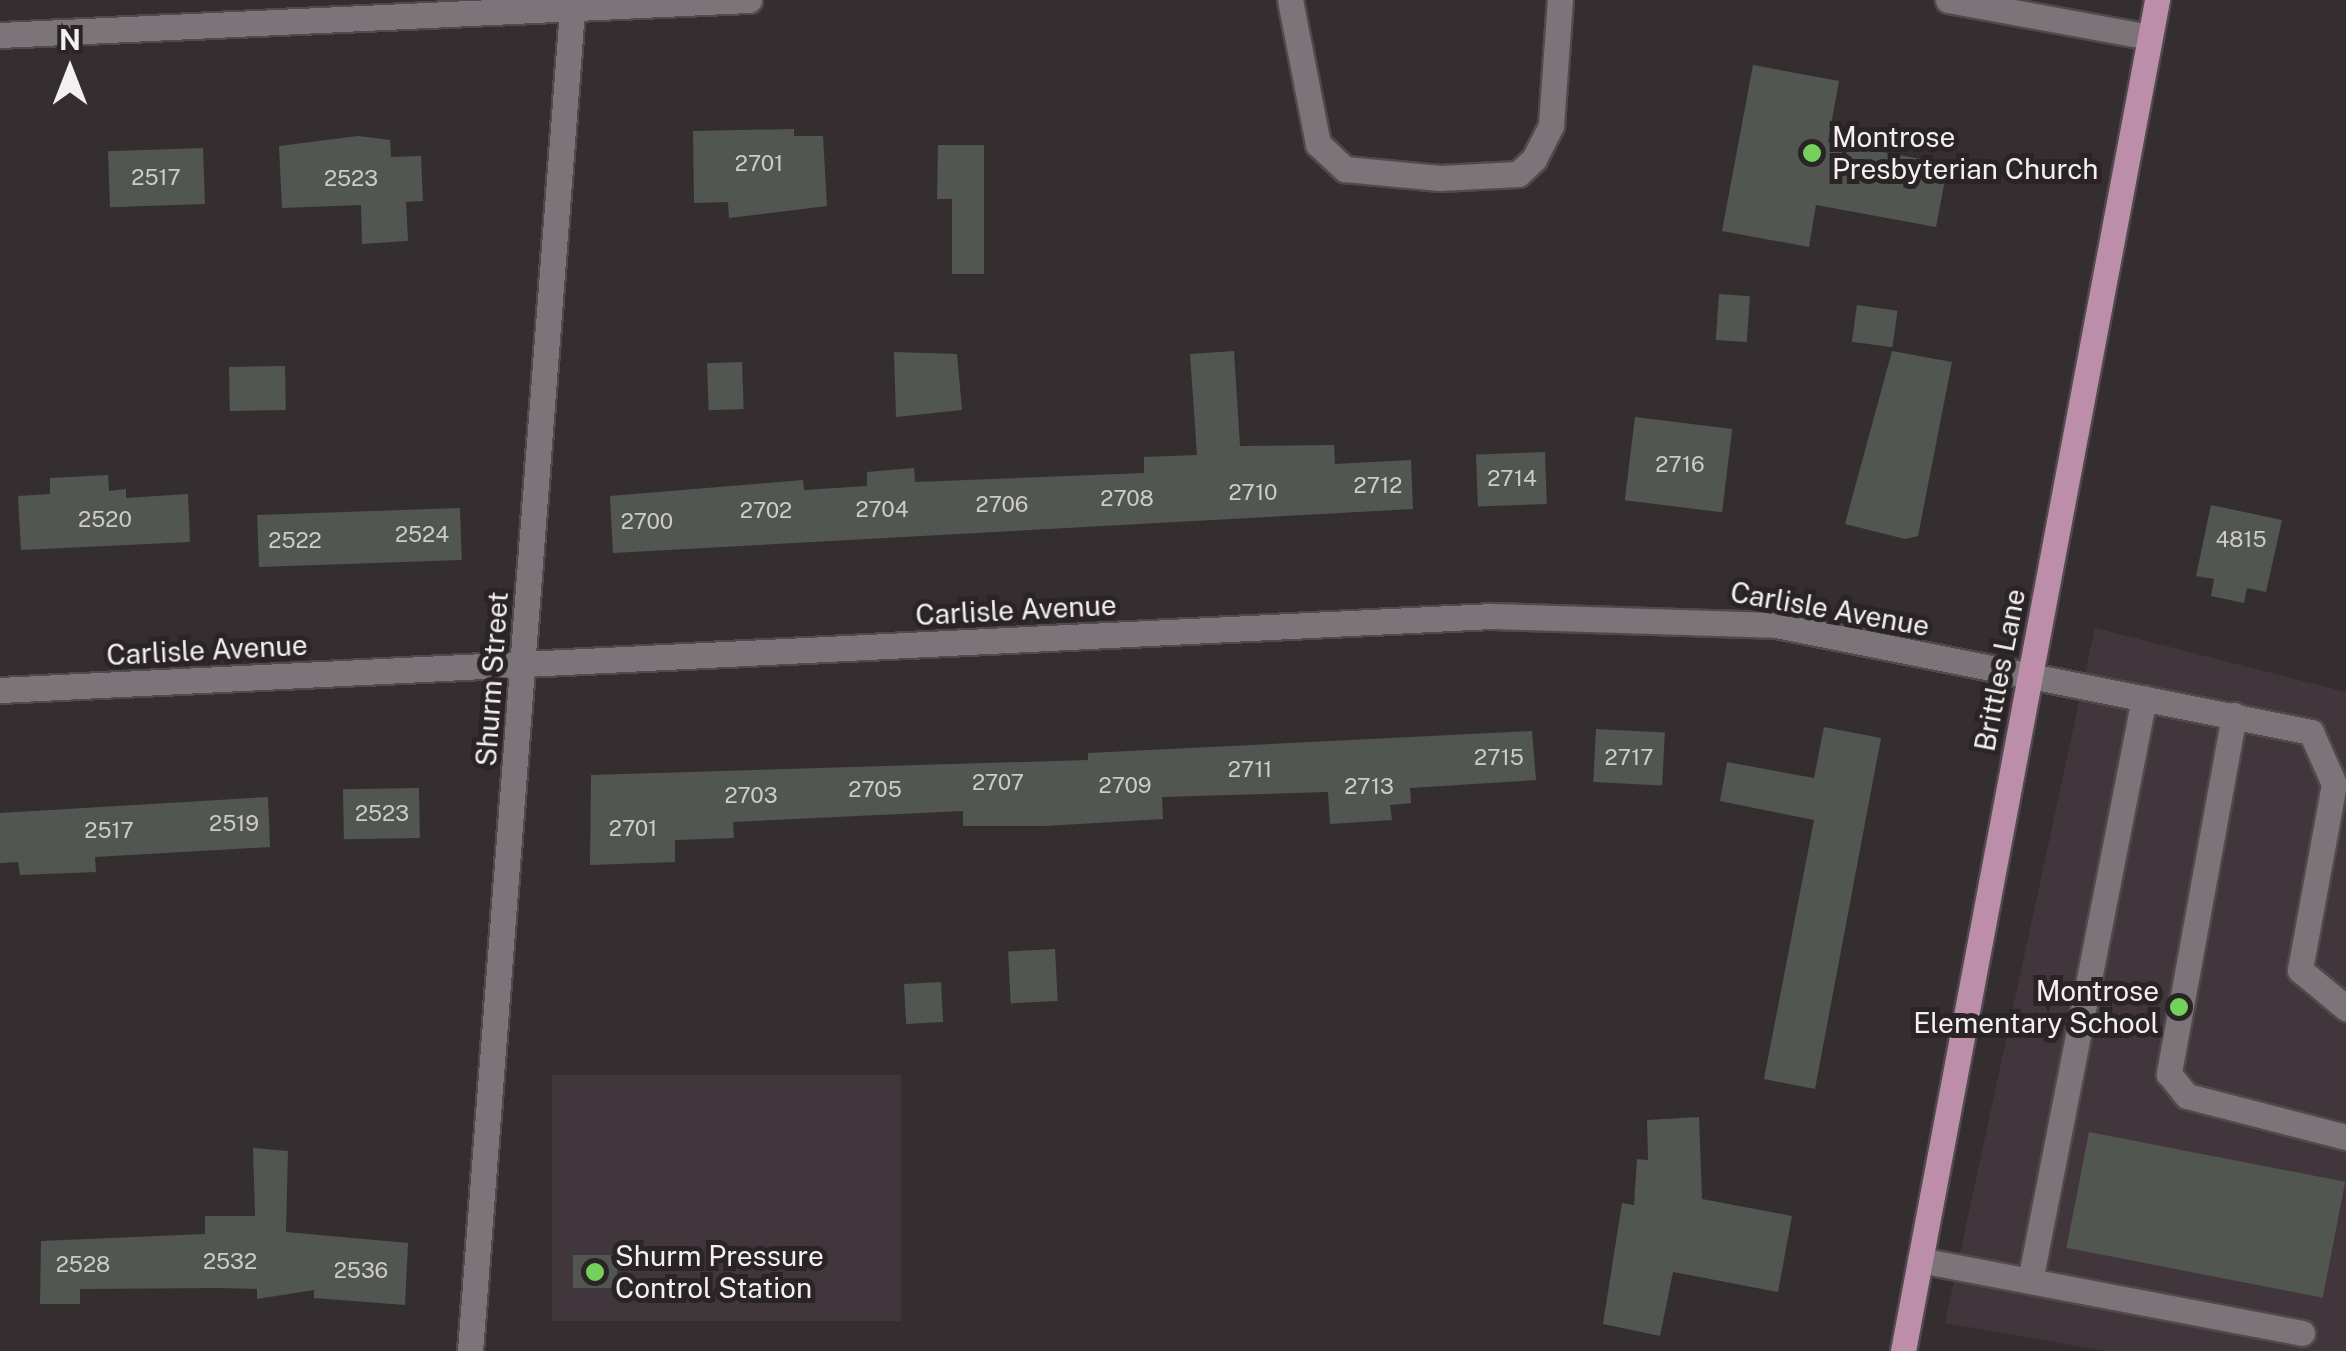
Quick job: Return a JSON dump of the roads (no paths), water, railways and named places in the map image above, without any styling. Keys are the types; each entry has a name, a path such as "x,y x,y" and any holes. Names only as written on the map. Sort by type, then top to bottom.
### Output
{"main road":[{"name":"Brittles Lane","path":"1903,1351 2157,0"}],"street":[{"path":"0,35 749,0"},
{"path":"1290,0 1318,144 1345,168 1440,178 1518,174 1534,160 1551,125 1560,0"},
{"path":"1948,0 2150,38"},
{"name":"Shurm Street","path":"470,1351 572,11"},
{"name":"Carlisle Avenue","path":"0,690 1588,613 1776,626 2312,732 2331,760 2334,784 2298,956 2312,986 2346,1008"},
{"path":"2030,1281 2144,698"},
{"path":"2234,715 2169,1074 2187,1096 2346,1136"},
{"path":"1920,1260 2302,1332"}],"place":[{"name":"Montrose Presbyterian Church","path":"1812,153"},
{"name":"Montrose Elementary School","path":"2179,1007"},
{"name":"Shurm Pressure Control Station","path":"595,1272"}]}
